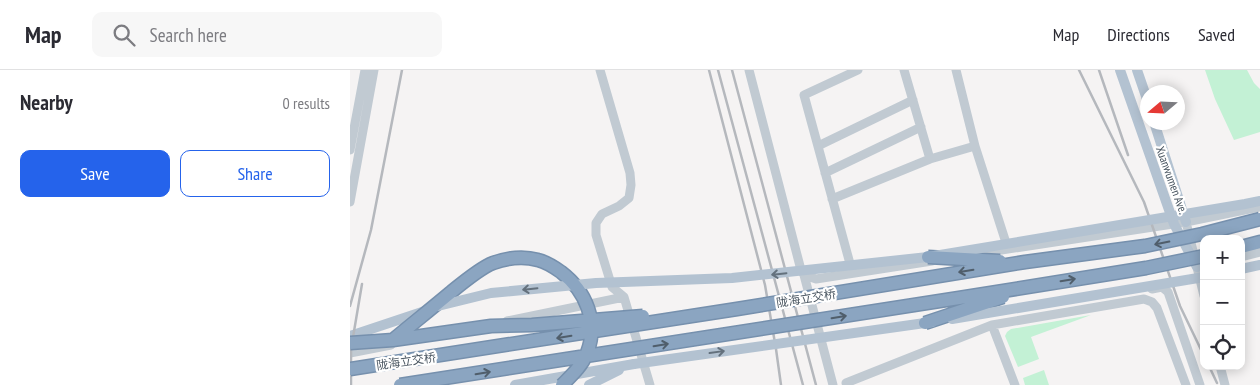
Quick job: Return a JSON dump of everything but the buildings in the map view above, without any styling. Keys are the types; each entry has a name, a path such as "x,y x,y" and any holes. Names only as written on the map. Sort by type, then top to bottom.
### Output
{"highway":[{"name":"陇海立交桥","path":"350,369 1025,262 1145,246 1202,234 1260,218"},
{"path":"1245,247 1259,245"},
{"path":"928,257 1025,262"},
{"path":"392,340 468,279 492,263 526,258 540,260 554,267 579,289 590,313 591,324 588,351 578,368 562,385"},
{"name":"陇海立交桥","path":"400,385 1146,268 1200,263"},
{"path":"925,323 1040,285"},
{"path":"350,343 392,340 491,326 532,325 737,309"}],"main road":[{"name":"Xuanwumen Ave.","path":"1120,70 1174,224 1200,262"},
{"path":"1137,70 1142,85"},
{"path":"1157,130 1186,222"},
{"path":"350,336 438,306 491,293 596,283 732,278 928,257 1260,201"},
{"path":"1245,268 1260,265"},
{"path":"515,385 634,364 925,323 1200,278"},
{"path":"589,385 634,364"}],"street":[{"path":"350,150 365,70"},
{"path":"350,202 374,70"},
{"path":"600,70 630,173 631,185 629,198 619,206 602,214 596,223 596,235 612,287 624,297 650,385"},
{"path":"749,70 833,385"},
{"path":"853,273 804,95 858,70"},
{"path":"904,70 930,159"},
{"path":"956,70 976,146 1008,250"},
{"path":"818,146 913,100"},
{"path":"825,172 921,127"},
{"path":"832,199 930,159 976,146"},
{"path":"804,275 816,279 1174,224 1260,207"},
{"path":"1186,222 1200,260"},
{"path":"1245,254 1259,245"},
{"path":"820,336 1162,287 1168,292 1200,385"},
{"path":"350,353 624,297"},
{"path":"847,385 846,383 992,325 1144,299 1152,302 1157,308 1186,385"},
{"path":"992,325 1015,385"},
{"path":"1221,370 1225,385"}],"green space":[{"path":"1205,70 1247,70 1254,83 1260,89 1260,132 1234,140 1215,99"},
{"path":"1091,315 1031,337 1039,359 1018,367 1005,336 1011,329"},
{"path":"1044,370 1049,385 1025,385 1023,378"}],"railway":[{"path":"350,306 371,230 402,70"},
{"path":"709,70 765,285 781,385"},
{"path":"718,70 803,385"},
{"path":"732,70 816,385"},
{"path":"1079,70 1144,202 1180,306 1200,348"},
{"path":"1099,70 1128,155"},
{"path":"351,385 351,349 362,284"},
{"path":"1211,370 1217,383"}]}
